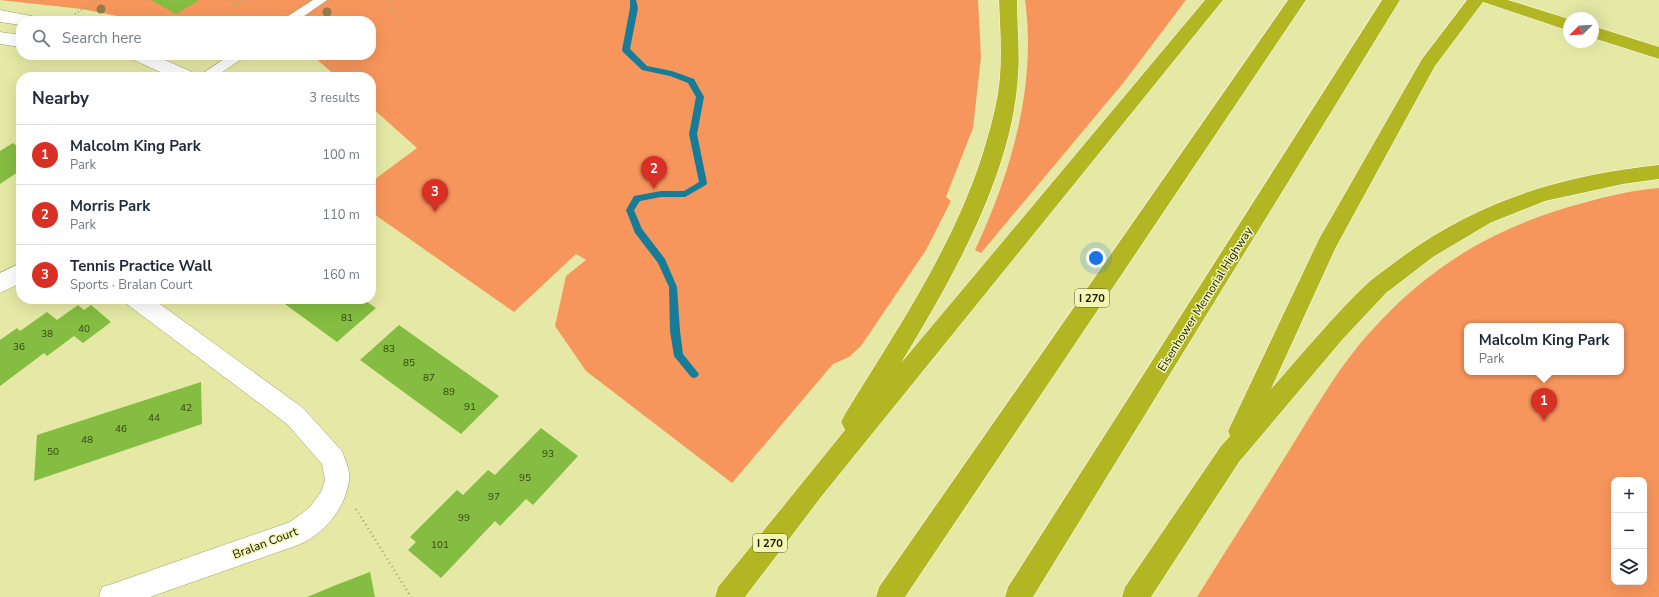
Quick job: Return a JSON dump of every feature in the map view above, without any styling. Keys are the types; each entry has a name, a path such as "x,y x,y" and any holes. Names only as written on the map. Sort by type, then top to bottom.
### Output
{"highway":[{"path":"812,489 925,304 956,246 982,188 1002,127 1009,76 1008,0"},
{"name":"I 270","path":"728,597 812,489 1214,0"},
{"name":"I 270","path":"889,597 1297,0"},
{"name":"Eisenhower Memorial Highway","path":"1018,597 1391,0"},
{"path":"1230,454 1326,245 1428,63 1476,0"},
{"path":"1490,0 1563,23"},
{"path":"1599,34 1659,53"},
{"path":"1135,597 1230,454 1334,333 1378,287 1425,251 1483,216 1542,194 1623,176 1659,172"}],"street":[{"path":"0,16 16,19"},
{"path":"0,38 16,40"},
{"path":"149,60 177,72"},
{"path":"0,284 16,275"},
{"path":"143,304 295,416 333,459 337,480"},
{"name":"Bralan Court","path":"112,597 298,532 318,517 331,498 337,480"}],"lane":[{"path":"297,16 321,0"},
{"path":"214,72 232,60"}],"path":[{"path":"75,14 97,0"},
{"path":"229,0 238,5 245,0"},
{"path":"388,0 402,28"},
{"path":"337,480 411,597"}],"shaded area":[{"path":"0,0 978,0 981,57 973,128 946,197 951,201 926,250 861,346 849,357 833,364 732,483 586,371 555,326 566,276 586,260 576,254 514,312 376,215 376,178 417,148 376,111 376,72 331,72 318,60 376,60 376,16 117,16 82,9"},
{"path":"1025,0 1186,0 1124,82 981,253 975,250 1000,191 1010,160 1024,97 1028,32"},
{"path":"1659,188 1659,597 1197,597 1335,377 1359,345 1395,307 1442,267 1468,250 1494,236 1522,223 1552,212 1611,196"}],"building":[{"path":"151,0 199,0 176,14"},
{"path":"13,143 16,145 16,173 0,184 0,151"},
{"path":"285,304 370,304 376,308 337,342"},
{"path":"78,305 84,310 91,305 111,322 83,343 74,336 47,356 44,353 0,386 0,340 17,328 20,331 47,312 57,320"},
{"path":"399,325 499,396 461,434 360,360"},
{"path":"201,382 202,424 34,481 37,435"},
{"path":"541,428 578,456 533,505 526,499 500,526 495,521 441,578 408,550 416,542 410,537 457,490 463,495 488,470 495,475"},
{"path":"370,572 375,597 307,597 336,585"}],"waterway":[{"path":"633,0 634,8 626,50 645,68 672,74 691,81 700,97 693,134 703,183 685,194 661,194 637,198 630,210 638,231 662,261 673,287 675,331 679,356 694,374"}],"place":[{"name":"Morris Park","path":"654,189"},
{"name":"Tennis Practice Wall","path":"435,212"},
{"name":"Malcolm King Park","path":"1544,421"}]}
